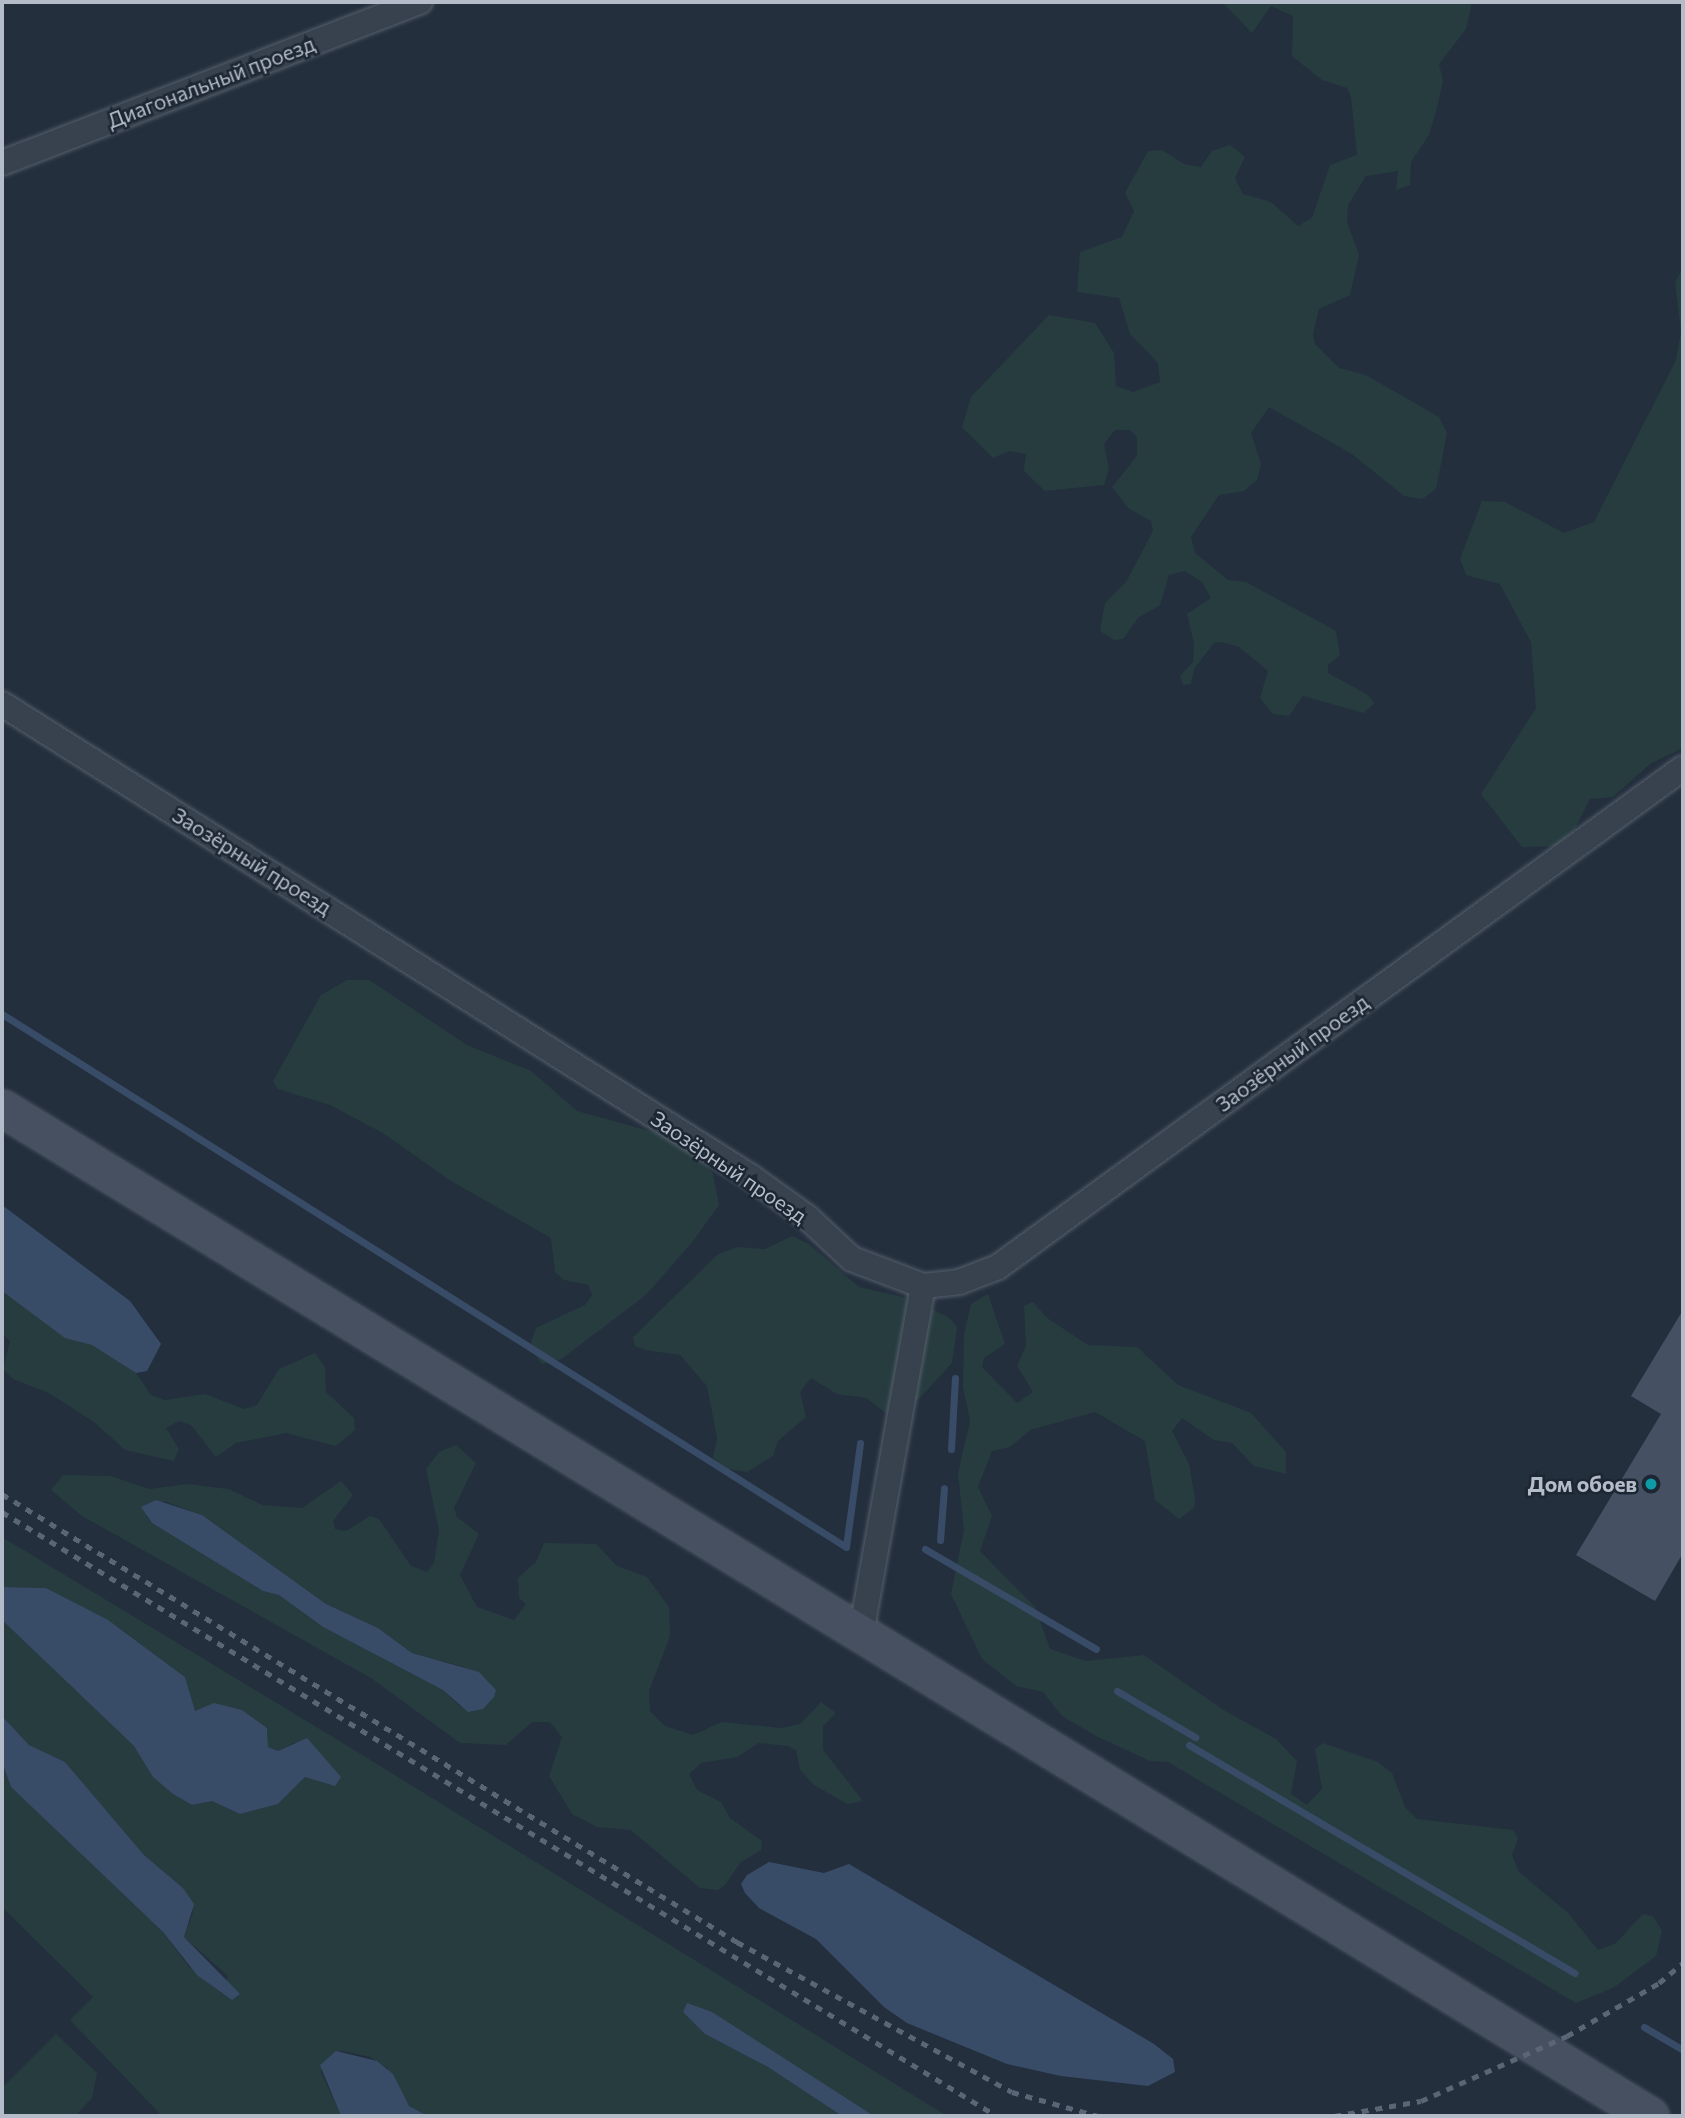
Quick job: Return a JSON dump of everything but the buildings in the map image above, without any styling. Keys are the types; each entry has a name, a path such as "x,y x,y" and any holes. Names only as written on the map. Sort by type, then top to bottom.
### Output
{"main road":[{"path":"2,1108 1650,2116"}],"street":[{"name":"Диагональный проезд","path":"2,163 420,2"},
{"name":"Заозёрный проезд","path":"2,704 751,1177 808,1218 852,1259 923,1286 959,1282 998,1267 1683,768"},
{"path":"862,1634 923,1286"}],"green space":[{"path":"1222,2 1472,2 1466,29 1439,64 1443,81 1438,104 1429,135 1411,162 1410,185 1396,190 1398,171 1366,176 1348,205 1347,222 1359,255 1350,295 1319,309 1313,334 1315,344 1339,368 1366,375 1439,417 1447,433 1436,489 1422,499 1404,496 1352,454 1269,407 1251,433 1261,464 1257,480 1244,491 1219,495 1191,537 1195,553 1228,580 1246,582 1336,631 1340,655 1328,665 1328,673 1368,695 1374,703 1364,713 1303,696 1289,716 1273,714 1260,698 1268,671 1239,647 1222,642 1214,643 1194,669 1191,684 1183,685 1180,676 1193,662 1194,643 1187,614 1211,598 1202,582 1185,571 1169,575 1160,605 1138,618 1123,639 1114,640 1100,631 1105,603 1126,582 1153,531 1151,521 1128,508 1112,487 1137,456 1137,438 1130,430 1115,430 1104,444 1109,469 1104,485 1045,491 1024,471 1026,454 1009,451 993,458 962,427 971,397 1049,315 1095,323 1114,353 1116,386 1133,392 1160,382 1158,363 1130,334 1119,298 1077,292 1080,252 1122,237 1134,211 1125,193 1148,151 1162,150 1184,164 1201,167 1212,151 1230,145 1245,157 1235,178 1243,194 1271,202 1298,226 1312,218 1330,165 1357,155 1351,97 1347,88 1322,80 1292,56 1293,16 1271,6 1252,33"},
{"path":"1683,267 1683,748 1650,764 1613,797 1590,799 1575,829 1558,846 1522,847 1481,794 1536,708 1531,642 1500,584 1466,575 1460,559 1482,501 1505,502 1564,533 1594,522 1676,360 1681,332 1675,282"},
{"path":"347,980 369,980 467,1045 531,1071 577,1111 661,1134 701,1158 713,1174 719,1205 693,1241 646,1295 560,1360 542,1364 536,1356 531,1343 536,1328 585,1305 592,1295 588,1285 564,1280 555,1272 551,1238 451,1181 383,1133 330,1105 278,1089 273,1081 321,995"},
{"path":"792,1236 809,1244 859,1287 912,1299 948,1317 957,1327 952,1363 906,1413 890,1416 866,1398 837,1394 811,1378 800,1392 806,1417 778,1441 773,1456 747,1472 728,1469 713,1458 717,1438 707,1386 680,1355 645,1350 635,1346 633,1337 717,1255 737,1247 765,1249"},
{"path":"2,1291 55,1330 93,1345 136,1373 151,1395 165,1400 205,1394 244,1409 257,1405 279,1369 315,1353 325,1367 326,1392 354,1418 355,1430 336,1446 286,1433 236,1443 216,1457 191,1425 179,1421 166,1428 179,1449 174,1461 125,1450 94,1422 49,1393 13,1379 3,1369 10,1341 2,1333"},
{"path":"988,1294 1005,1344 984,1358 982,1367 1017,1403 1033,1392 1017,1366 1026,1346 1024,1306 1033,1302 1047,1318 1088,1345 1137,1347 1178,1385 1251,1413 1286,1452 1286,1474 1254,1466 1232,1443 1214,1440 1182,1418 1172,1431 1189,1464 1195,1499 1194,1508 1179,1519 1155,1500 1145,1441 1095,1412 1030,1430 1010,1447 992,1451 978,1487 992,1516 980,1551 1035,1607 1050,1649 1086,1661 1144,1655 1225,1711 1276,1739 1297,1761 1291,1794 1307,1805 1322,1789 1315,1749 1323,1743 1378,1762 1392,1773 1405,1807 1417,1819 1513,1830 1518,1838 1512,1855 1519,1872 1568,1913 1598,1950 1616,1943 1643,1914 1653,1916 1662,1931 1656,1956 1613,1988 1576,2003 1168,1762 1150,1761 1096,1736 1062,1716 1043,1692 1016,1686 982,1659 951,1594 964,1530 958,1473 970,1421 963,1387 964,1334 971,1304"},
{"path":"456,1445 476,1463 454,1508 457,1517 479,1534 460,1575 477,1607 514,1620 526,1604 519,1598 518,1578 536,1562 544,1543 596,1544 617,1566 647,1577 669,1607 670,1636 649,1691 650,1711 665,1726 693,1735 722,1722 781,1728 800,1724 821,1702 836,1713 823,1726 823,1750 863,1801 847,1804 814,1785 800,1770 796,1750 788,1746 759,1743 737,1757 701,1763 689,1774 697,1790 721,1802 730,1818 762,1841 761,1850 740,1863 725,1885 718,1890 700,1888 631,1830 597,1827 572,1814 549,1776 562,1737 550,1722 532,1722 506,1745 460,1743 371,1678 82,1516 51,1490 63,1475 111,1476 149,1489 188,1484 228,1489 263,1505 302,1508 341,1481 353,1495 333,1521 335,1529 346,1531 370,1516 379,1519 411,1566 427,1572 434,1563 439,1530 426,1469 439,1452","holes":["164,1501 202,1515 326,1604 378,1628 412,1653 464,1667 461,1707 443,1690 323,1627 279,1595 263,1591 152,1523 146,1516"]},
{"path":"2,1537 351,1748 947,2116 874,2116 704,2009 705,2034 768,2067 842,2116 428,2116 409,2106 387,2068 370,2057 336,2051 321,2072 341,2116 162,2116 70,2020 93,1997 2,1907 2,1762 11,1787 163,1932 189,1967 223,1994 228,1976 184,1937 193,1912 183,1888 144,1855 65,1762 29,1745 2,1716 2,1620 134,1746 173,1794 192,1805 212,1801 240,1814 278,1804 305,1777 315,1778 296,1742 278,1751 268,1747 267,1728 242,1710 195,1712 185,1677 118,1627 46,1588 2,1587"},
{"path":"56,2034 97,2073 92,2098 78,2113 81,2116 2,2116 2,2088"}],"water":[{"path":"2,1205 130,1301 161,1344 147,1371 136,1373 92,1345 65,1338 2,1291"},
{"path":"156,1500 202,1515 326,1604 378,1628 412,1653 479,1672 496,1690 494,1697 483,1709 468,1712 443,1690 323,1627 279,1595 263,1591 152,1523 141,1507"},
{"path":"2,1587 46,1588 108,1620 185,1677 195,1711 214,1703 242,1710 267,1728 268,1747 278,1751 307,1738 341,1777 335,1786 305,1777 278,1804 240,1814 212,1801 192,1805 173,1794 153,1777 134,1746 2,1620"},
{"path":"2,1716 29,1745 65,1762 144,1855 183,1888 194,1904 184,1937 240,1994 232,2000 197,1975 163,1932 11,1787 2,1762"},
{"path":"769,1862 824,1873 849,1864 1154,2044 1173,2059 1175,2072 1148,2086 1061,2076 1007,2064 907,2023 884,2007 816,1939 759,1908 745,1893 741,1884 747,1875"},
{"path":"687,2003 712,2012 874,2116 842,2116 768,2067 705,2034 683,2012"},
{"path":"336,2051 377,2061 393,2074 409,2106 428,2116 341,2116 320,2065"}],"waterway":[{"path":"2,1014 846,1547 860,1443"},
{"path":"951,1449 955,1378"},
{"path":"940,1540 944,1488"},
{"path":"925,1549 1096,1649"},
{"path":"1117,1691 1195,1737"},
{"path":"1189,1745 1575,1973"},
{"path":"1644,2027 1683,2050"}],"railway":[{"path":"2,1494 737,1942 1012,2092 1098,2116"},
{"path":"2,1512 997,2116"},
{"path":"1334,2116 1421,2101 1567,2036 1659,1983 1683,1963"}],"place":[{"name":"Дом обоев","path":"1651,1484"}]}
